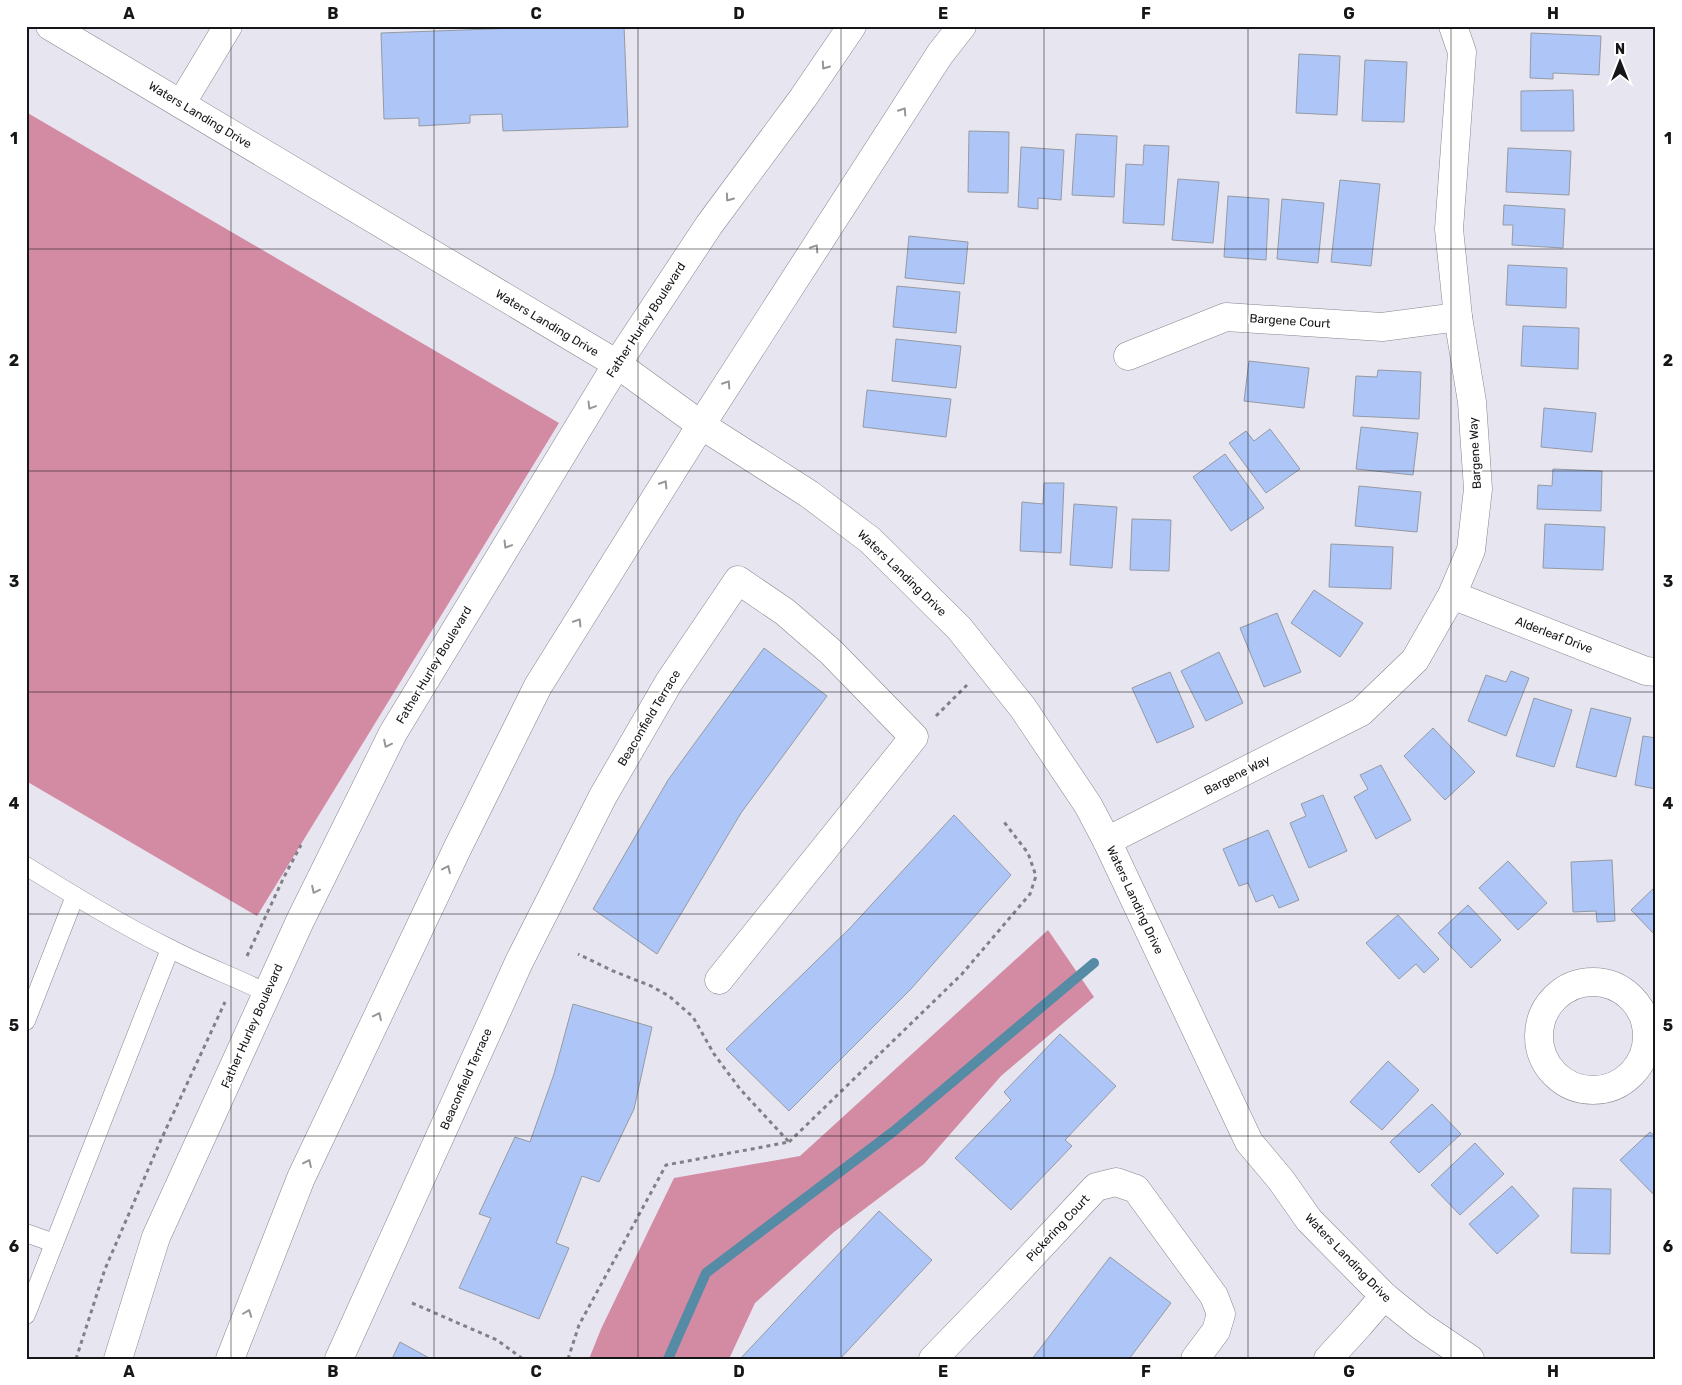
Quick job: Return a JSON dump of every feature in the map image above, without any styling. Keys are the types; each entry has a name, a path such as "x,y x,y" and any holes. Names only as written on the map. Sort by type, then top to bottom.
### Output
{"street":[{"name":"Waters Landing Drive","path":"50,26 617,364 701,425 808,494 870,540 959,628 1023,708 1088,806 1107,841 1248,1142 1281,1180 1309,1220 1384,1296 1421,1326 1470,1359"},
{"path":"181,104 228,26"},
{"name":"Father Hurley Boulevard","path":"118,1359 156,1237 300,921 393,733 617,364 709,225 803,98 852,26"},
{"path":"230,1359 301,1178 457,849 538,686 701,425 940,54 962,26"},
{"name":"Bargene Way","path":"1107,841 1361,712 1415,660 1452,595 1471,550 1478,489 1472,402 1458,317 1449,229 1462,52 1453,26"},
{"name":"Bargene Court","path":"1128,356 1226,317 1382,327 1458,317"},
{"name":"Beaconfield Terrace","path":"339,1359 519,962 603,796 669,682 738,580 785,612 831,652 914,737"},
{"name":"Alderleaf Drive","path":"1452,595 1646,670 1656,672"},
{"path":"719,980 914,737"},
{"name":"Pickering Court","path":"933,1359 1096,1187 1116,1182 1136,1189 1214,1296 1221,1314 1216,1331 1195,1359"},
{"path":"1328,1359 1384,1296"}],"lane":[{"path":"26,866 75,896 170,949 236,977 267,993"},
{"path":"26,1021 75,896"},
{"path":"26,1314 170,949"},
{"path":"26,1233 54,1243"}],"path":[{"path":"914,737 988,664"},
{"path":"568,1359 579,1325 666,1165 789,1142 962,974 1030,894 1036,876 1028,853 1004,822"},
{"path":"578,954 613,972 652,986 675,1001 693,1018 714,1054 740,1089 789,1142"},
{"path":"76,1359 105,1269 160,1142 236,977"},
{"path":"412,1303 497,1340 523,1359"}],"shaded area":[{"path":"26,112 559,423 257,916 26,781"},
{"path":"1048,930 1094,997 1001,1076 924,1164 834,1232 755,1303 729,1359 589,1359 601,1329 674,1178 800,1156"}],"building":[{"path":"624,26 628,127 503,131 502,114 470,115 470,123 419,126 419,118 384,119 381,33"},
{"path":"1531,33 1601,36 1599,75 1553,73 1553,79 1530,78"},
{"path":"1299,54 1340,56 1337,115 1296,113"},
{"path":"1365,60 1407,62 1404,122 1362,121"},
{"path":"1573,90 1574,131 1521,131 1521,91"},
{"path":"969,131 1009,132 1008,193 968,192"},
{"path":"1076,134 1117,136 1114,197 1072,195"},
{"path":"1144,145 1169,146 1164,225 1123,223 1126,164 1143,165"},
{"path":"1021,147 1064,150 1061,200 1038,198 1038,209 1018,207"},
{"path":"1508,148 1571,151 1569,195 1506,192"},
{"path":"1178,179 1219,182 1213,243 1172,240"},
{"path":"1340,180 1380,184 1371,266 1331,262"},
{"path":"1228,196 1269,199 1266,260 1224,257"},
{"path":"1282,199 1324,203 1318,263 1277,259"},
{"path":"1504,205 1565,209 1563,248 1512,245 1513,225 1503,225"},
{"path":"909,236 968,242 964,284 905,278"},
{"path":"1508,265 1567,268 1566,308 1506,305"},
{"path":"897,286 960,292 956,333 893,327"},
{"path":"1523,326 1579,328 1578,369 1521,366"},
{"path":"896,339 961,346 956,388 892,381"},
{"path":"1249,361 1309,368 1304,408 1244,401"},
{"path":"1378,370 1421,372 1419,419 1353,416 1356,376 1377,377"},
{"path":"867,390 951,399 946,437 863,427"},
{"path":"1544,408 1596,413 1592,452 1541,447"},
{"path":"1361,427 1418,433 1413,475 1356,469"},
{"path":"1270,429 1300,469 1266,493 1229,443 1246,431 1254,441"},
{"path":"1225,454 1264,508 1231,531 1193,477"},
{"path":"1553,469 1602,471 1601,511 1537,509 1538,485 1552,486"},
{"path":"1044,483 1064,483 1061,553 1020,551 1022,502 1043,504"},
{"path":"1359,486 1421,492 1417,532 1355,526"},
{"path":"1074,504 1117,507 1112,568 1070,565"},
{"path":"1132,519 1171,520 1169,571 1130,570"},
{"path":"1545,524 1605,527 1603,570 1543,568"},
{"path":"1331,544 1393,547 1391,589 1329,587"},
{"path":"1314,590 1363,623 1340,657 1291,623"},
{"path":"1277,613 1301,672 1264,687 1240,628"},
{"path":"764,648 827,696 741,813 657,954 593,909 668,780"},
{"path":"1219,652 1243,703 1206,721 1181,671"},
{"path":"1511,671 1529,678 1506,736 1468,721 1486,675 1506,682"},
{"path":"1170,672 1194,727 1157,743 1132,688"},
{"path":"1534,698 1572,710 1554,767 1516,756"},
{"path":"1591,708 1631,718 1616,777 1576,767"},
{"path":"1433,728 1475,772 1445,800 1404,756"},
{"path":"1643,736 1656,738 1656,789 1635,785"},
{"path":"1381,765 1411,820 1376,839 1354,797 1368,789 1360,775"},
{"path":"1323,795 1347,851 1309,868 1290,823 1306,816 1301,804"},
{"path":"954,815 1011,875 911,989 789,1111 726,1049 850,928"},
{"path":"1268,830 1299,900 1279,908 1273,895 1256,902 1248,883 1239,886 1223,849"},
{"path":"1612,860 1615,921 1597,922 1596,911 1573,912 1571,862"},
{"path":"1508,861 1547,903 1518,930 1479,888"},
{"path":"1656,886 1656,936 1631,910"},
{"path":"1468,905 1501,940 1471,968 1438,933"},
{"path":"1398,915 1439,959 1424,973 1416,964 1399,979 1366,943"},
{"path":"573,1004 652,1027 634,1109 599,1182 582,1176 556,1243 569,1248 539,1319 459,1288 491,1218 479,1214 515,1137 530,1142 554,1074"},
{"path":"1060,1034 1116,1086 1065,1140 1072,1146 1011,1210 955,1158 1011,1100 1004,1092"},
{"path":"1388,1061 1419,1090 1382,1130 1350,1102"},
{"path":"1432,1104 1461,1134 1419,1173 1390,1142"},
{"path":"1650,1132 1656,1137 1656,1197 1620,1160"},
{"path":"1475,1143 1504,1174 1460,1215 1431,1185"},
{"path":"1512,1186 1539,1216 1497,1254 1469,1224"},
{"path":"1573,1188 1611,1189 1610,1254 1571,1253"},
{"path":"879,1211 932,1260 840,1359 740,1359"},
{"path":"1110,1257 1171,1303 1129,1359 1032,1359"},
{"path":"400,1342 431,1359 392,1359"}],"waterway":[{"path":"668,1359 706,1273 894,1131 1094,963"}]}
